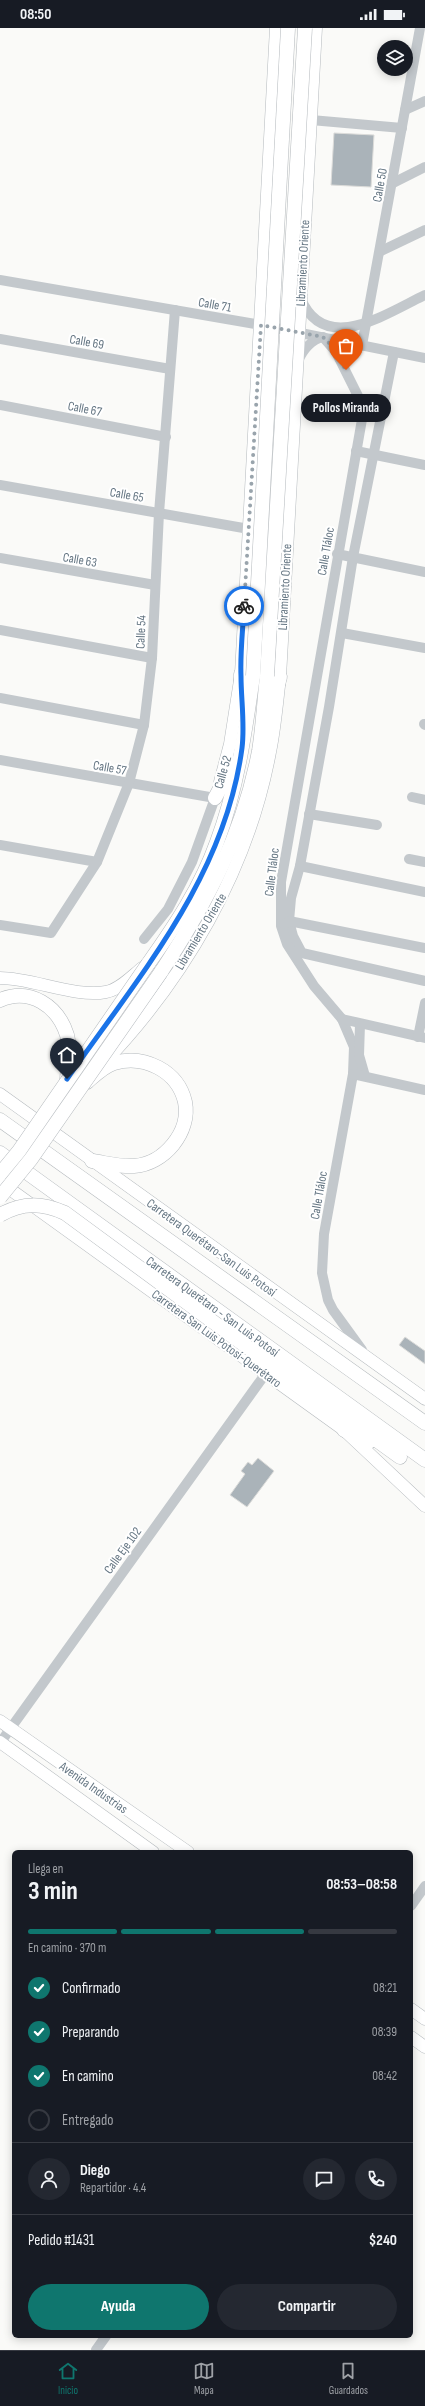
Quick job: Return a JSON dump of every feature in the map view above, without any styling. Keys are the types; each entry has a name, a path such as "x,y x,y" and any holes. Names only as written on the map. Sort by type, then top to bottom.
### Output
{"highway":[{"name":"Libramiento Oriente","path":"0,1174 19,1151 67,1079 169,934 195,892 217,843 242,747 288,28"},
{"name":"Libramiento Oriente","path":"79,1089 161,972 208,898 231,848 248,798 259,751 274,676 305,28"},
{"path":"215,798 242,747"},
{"path":"0,1000 8,996 25,995 41,1001 54,1010 62,1021 67,1037 67,1079"},
{"path":"0,1198 31,1159 79,1089 101,1070 113,1063 140,1061 156,1065 172,1076 182,1092 185,1104 181,1132 171,1150 156,1160 135,1166 92,1161"},
{"name":"Carretera Querétaro - San Luis Potosí","path":"0,1120 425,1423"},
{"name":"Carretera Querétaro - San Luis Potosí","path":"0,1154 425,1460"},
{"path":"0,1216 14,1209 32,1204 52,1207 65,1213 400,1457"},
{"path":"344,1430 425,1469"}],"main road":[{"path":"261,325 276,28"},
{"name":"Libramiento Oriente","path":"79,1089 131,1035 192,950 218,905 241,853 258,800 270,752 296,365 316,28"},
{"path":"262,298 269,310 280,314 292,310 300,298"},
{"name":"Calle 52","path":"215,798 247,674 249,529 261,325"},
{"path":"258,362 267,349 278,346 284,347 293,354 296,365"},
{"path":"0,978 27,980 91,992 107,992 122,984 148,964"},
{"name":"Carretera Querétaro-San Luis Potosí","path":"0,1094 425,1400"},
{"name":"Carretera San Luis Potosí-Querétaro","path":"0,1182 344,1430 425,1506"},
{"name":"Avenida Industrias","path":"0,1721 185,1850"},
{"name":"Avenida Industrias","path":"0,1743 151,1850"},
{"path":"413,2010 425,2019"},
{"path":"413,2038 425,2047"}],"street":[{"name":"Calle 50","path":"362,345 420,28"},
{"path":"405,110 425,101"},
{"path":"311,120 402,128"},
{"path":"393,182 425,167"},
{"path":"380,251 425,230"},
{"name":"Calle 71","path":"0,280 261,325 425,358"},
{"path":"300,298 310,316 324,325 343,328 367,322 425,295"},
{"name":"Calle 54","path":"0,925 51,933 97,862 129,783 144,725 152,658 159,513 175,310"},
{"path":"296,365 306,348 315,340 323,337"},
{"name":"Calle Tláloc","path":"323,337 332,346 340,359 364,408 337,554 281,882 287,944 314,986 342,1019 354,1048 353,1074 324,1234 322,1273 328,1300 338,1320 371,1361"},
{"name":"Calle 69","path":"0,339 170,369"},
{"path":"340,359 348,350 362,345"},
{"name":"Calle Tláloc","path":"394,352 372,455 353,557 342,633 300,866 285,924 302,953 425,981"},
{"name":"Calle 67","path":"0,405 166,437"},
{"path":"356,451 425,465"},
{"name":"Calle 65","path":"0,485 249,529"},
{"path":"337,554 425,572"},
{"name":"Calle 63","path":"0,558 155,585"},
{"path":"0,630 152,658"},
{"path":"342,633 425,648"},
{"path":"0,698 144,725"},
{"path":"312,704 329,707"},
{"name":"Calle 57","path":"0,760 215,798"},
{"path":"301,768 317,771"},
{"path":"412,797 425,800"},
{"name":"Calle 52","path":"144,938 168,908 192,862 215,798"},
{"path":"309,814 377,825"},
{"path":"0,845 97,862"},
{"path":"409,859 425,862"},
{"path":"300,866 425,892"},
{"path":"285,924 425,948"},
{"path":"342,1019 422,1037 425,1003"},
{"path":"360,1024 359,1055 365,1076"},
{"path":"353,1074 425,1090"},
{"name":"Calle Eje 102","path":"0,1743 266,1373"},
{"path":"413,1903 425,1886"},
{"path":"96,2350 105,2338"}],"building":[{"path":"334,133 374,135 371,187 331,185"},
{"path":"405,1337 425,1351 425,1364 399,1345"},
{"path":"258,1458 274,1471 247,1507 230,1495 245,1474 241,1471 248,1462 252,1465"}],"way so far":[{"path":"244,606 261,325 323,337 332,346 346,370"}],"place":[{"name":"Pollos Miranda","path":"346,370"}],"route":[{"path":"67,1079 169,934 195,892 217,843 231,795 242,747 240,674 244,606"}]}
